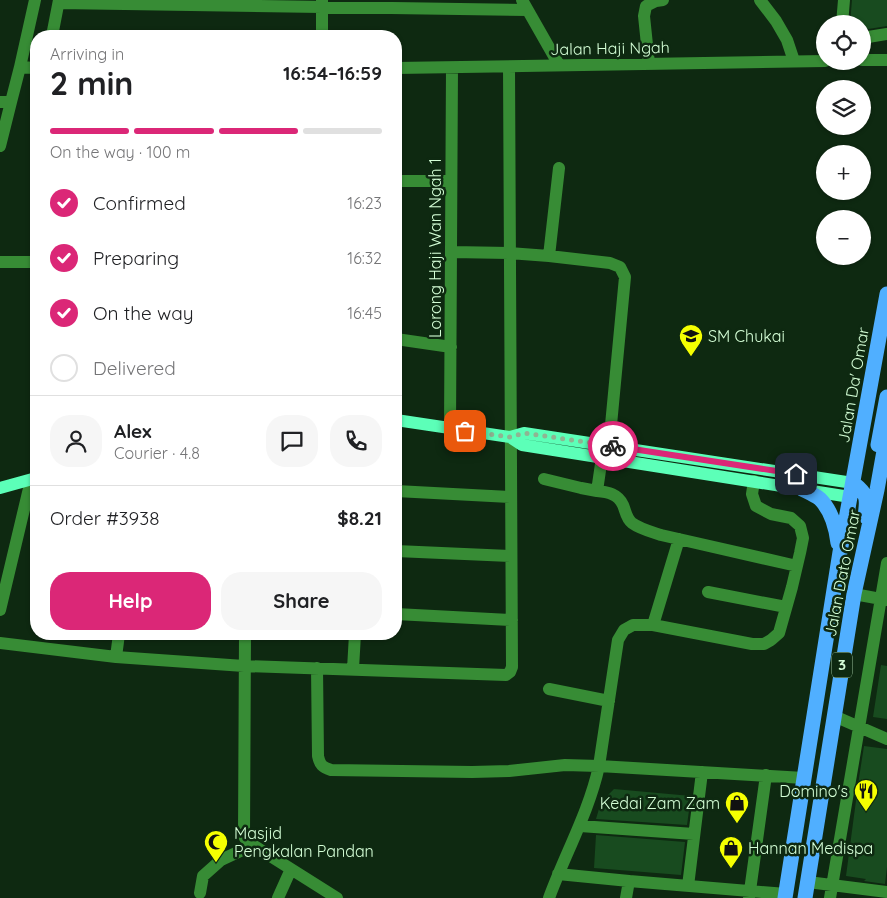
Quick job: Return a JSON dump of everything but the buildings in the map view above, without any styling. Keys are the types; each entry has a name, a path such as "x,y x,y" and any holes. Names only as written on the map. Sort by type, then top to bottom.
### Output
{"highway":[{"name":"Jalan Da' Omar","path":"855,490 887,294"},
{"path":"854,594 866,508 866,499 855,490 868,485 871,477 887,397"},
{"name":"Jalan Dato Omar","path":"805,898 854,594 877,490 887,434"},
{"path":"802,489 820,499 832,516 840,552"},
{"name":"Jalan Dato Omar","path":"785,896 840,552 855,490"}],"main road":[{"path":"402,421 510,437 524,433 609,446 855,490"},
{"path":"510,437 522,445 802,489 855,490"},
{"path":"0,488 30,480"}],"street":[{"path":"0,146 5,102 20,67 35,0"},
{"path":"649,64 644,16 646,6 662,0"},
{"path":"760,0 776,21 787,40 794,61"},
{"path":"843,15 844,0"},
{"path":"53,30 59,2 524,5 559,65"},
{"path":"322,4 322,30"},
{"path":"871,37 887,34"},
{"path":"871,60 887,60"},
{"name":"Jalan Haji Ngah","path":"402,68 816,61"},
{"path":"20,67 30,68"},
{"path":"0,643 116,657 244,666 506,675 510,672 512,668 512,620 509,67"},
{"name":"Lorong Haji Wan Ngah 1","path":"450,429 452,68"},
{"path":"548,256 559,168"},
{"path":"402,181 451,181"},
{"path":"452,252 548,256 610,262 620,268 625,277 609,446"},
{"path":"0,262 30,262"},
{"path":"402,340 451,347"},
{"path":"597,491 602,457"},
{"path":"544,479 608,492 616,496 632,523 643,529 797,566"},
{"path":"549,898 580,826 595,784 618,640 624,630 633,625 653,626 752,644 764,644 772,640 779,633 803,538 800,526 791,518 772,514 756,506 752,494 754,481"},
{"path":"402,491 510,497"},
{"path":"0,610 30,494"},
{"path":"653,626 679,539"},
{"path":"402,551 511,556"},
{"path":"830,898 859,727 884,599 887,563"},
{"path":"708,592 786,607"},
{"path":"854,594 884,599"},
{"path":"402,614 512,620"},
{"path":"116,657 118,640"},
{"path":"245,640 244,838 337,898"},
{"path":"353,670 355,640"},
{"path":"317,668 318,756 319,763 323,768 331,770 472,772 564,766 599,766 804,778"},
{"path":"549,689 609,700"},
{"path":"834,716 887,739"},
{"path":"688,886 702,772"},
{"path":"749,894 766,775"},
{"path":"580,826 694,834"},
{"path":"200,893 203,876 220,860 253,845"},
{"path":"278,898 291,869"},
{"path":"558,874 785,896"},
{"path":"626,898 629,881"},
{"path":"808,882 887,892"}],"way so far":[{"path":"465,431 510,437 524,433 613,446"}],"place":[{"name":"SM Chukai","path":"691,357"},
{"name":"Domino's","path":"866,812"},
{"name":"Kedai Zam Zam","path":"737,824"},
{"name":"Masjid Pengkalan Pandan","path":"216,863"},
{"name":"Hannan Medispa","path":"731,869"}],"route":[{"path":"613,446 796,474"}]}
